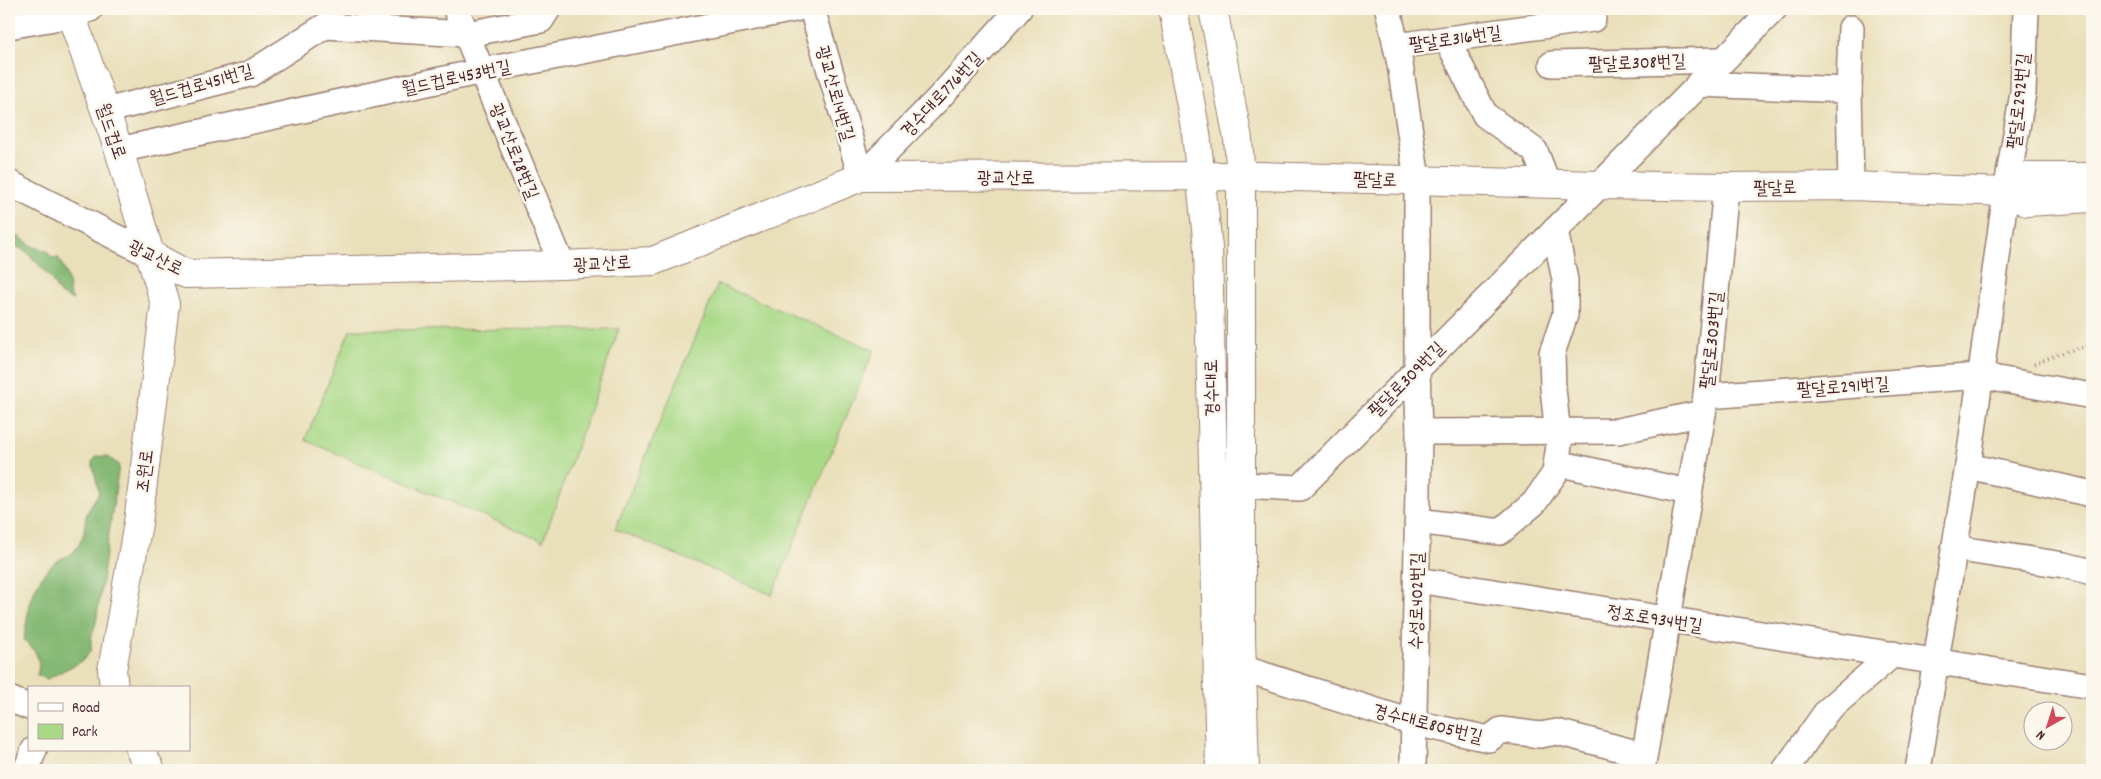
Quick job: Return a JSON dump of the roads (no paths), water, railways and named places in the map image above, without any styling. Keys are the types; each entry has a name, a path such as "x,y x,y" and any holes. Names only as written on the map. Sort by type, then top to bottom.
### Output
{"main road":[{"name":"경수대로","path":"1173,9 1196,133 1208,248 1220,770"},
{"name":"경수대로","path":"1213,9 1238,139 1241,177 1242,668 1245,770"},
{"name":"월드컵로","path":"77,11 105,111 151,255"},
{"name":"광교산로","path":"151,255 186,274 654,261 861,177 1201,176"},
{"name":"팔달로","path":"1201,176 1726,187 1851,186 2006,192 2026,202 2092,198"},
{"path":"2006,192 2025,177 2092,177"},
{"name":"조원로","path":"114,686 112,670 138,523 165,304 151,255"},
{"path":"141,752 151,770"}],"street":[{"name":"광교산로28번길","path":"456,9 562,265"},
{"name":"월드컵로451번길","path":"105,111 250,74 322,17 466,34 541,20 548,9"},
{"name":"월드컵로453번길","path":"119,150 482,71 795,9"},
{"name":"광교산로14번길","path":"812,9 861,177"},
{"name":"경수대로776번길","path":"861,177 937,100 1019,9"},
{"name":"팔달로316번길","path":"1388,9 1396,46 1417,180"},
{"name":"팔달로316번길","path":"1396,46 1593,19 1590,9"},
{"name":"팔달로308번길","path":"1598,185 1774,9"},
{"name":"팔달로292번길","path":"2006,192 2022,93 2026,9"},
{"path":"9,26 77,11"},
{"path":"1851,28 1849,90 1851,186"},
{"path":"1447,39 1485,115 1535,151 1548,184"},
{"name":"팔달로308번길","path":"1552,64 1723,60"},
{"name":"팔달로308번길","path":"1698,84 1849,90"},
{"name":"수성로402번길","path":"1413,770 1419,432 1417,180"},
{"name":"광교산로","path":"9,183 151,255"},
{"name":"팔달로309번길","path":"1241,485 1300,488 1598,185"},
{"name":"팔달로303번길","path":"1643,763 1704,405 1726,187"},
{"path":"1918,770 1968,466 2006,192"},
{"path":"1418,521 1500,532 1534,504 1555,473 1559,445 1553,388 1552,353 1565,315 1565,280 1555,230"},
{"name":"팔달로291번길","path":"1704,405 1980,376 2092,396"},
{"path":"1419,432 1618,431 1704,405"},
{"path":"1557,464 1688,492"},
{"path":"1968,466 2092,494"},
{"path":"1954,548 2064,565 2092,572"},
{"name":"정조로934번길","path":"1417,580 2092,686"},
{"path":"1785,770 1827,711 1893,654"},
{"name":"경수대로805번길","path":"1242,668 1414,723 1489,739 1501,730 1540,735 1558,732 1643,763"},
{"path":"9,699 28,707"},
{"path":"26,770 33,752"}]}
